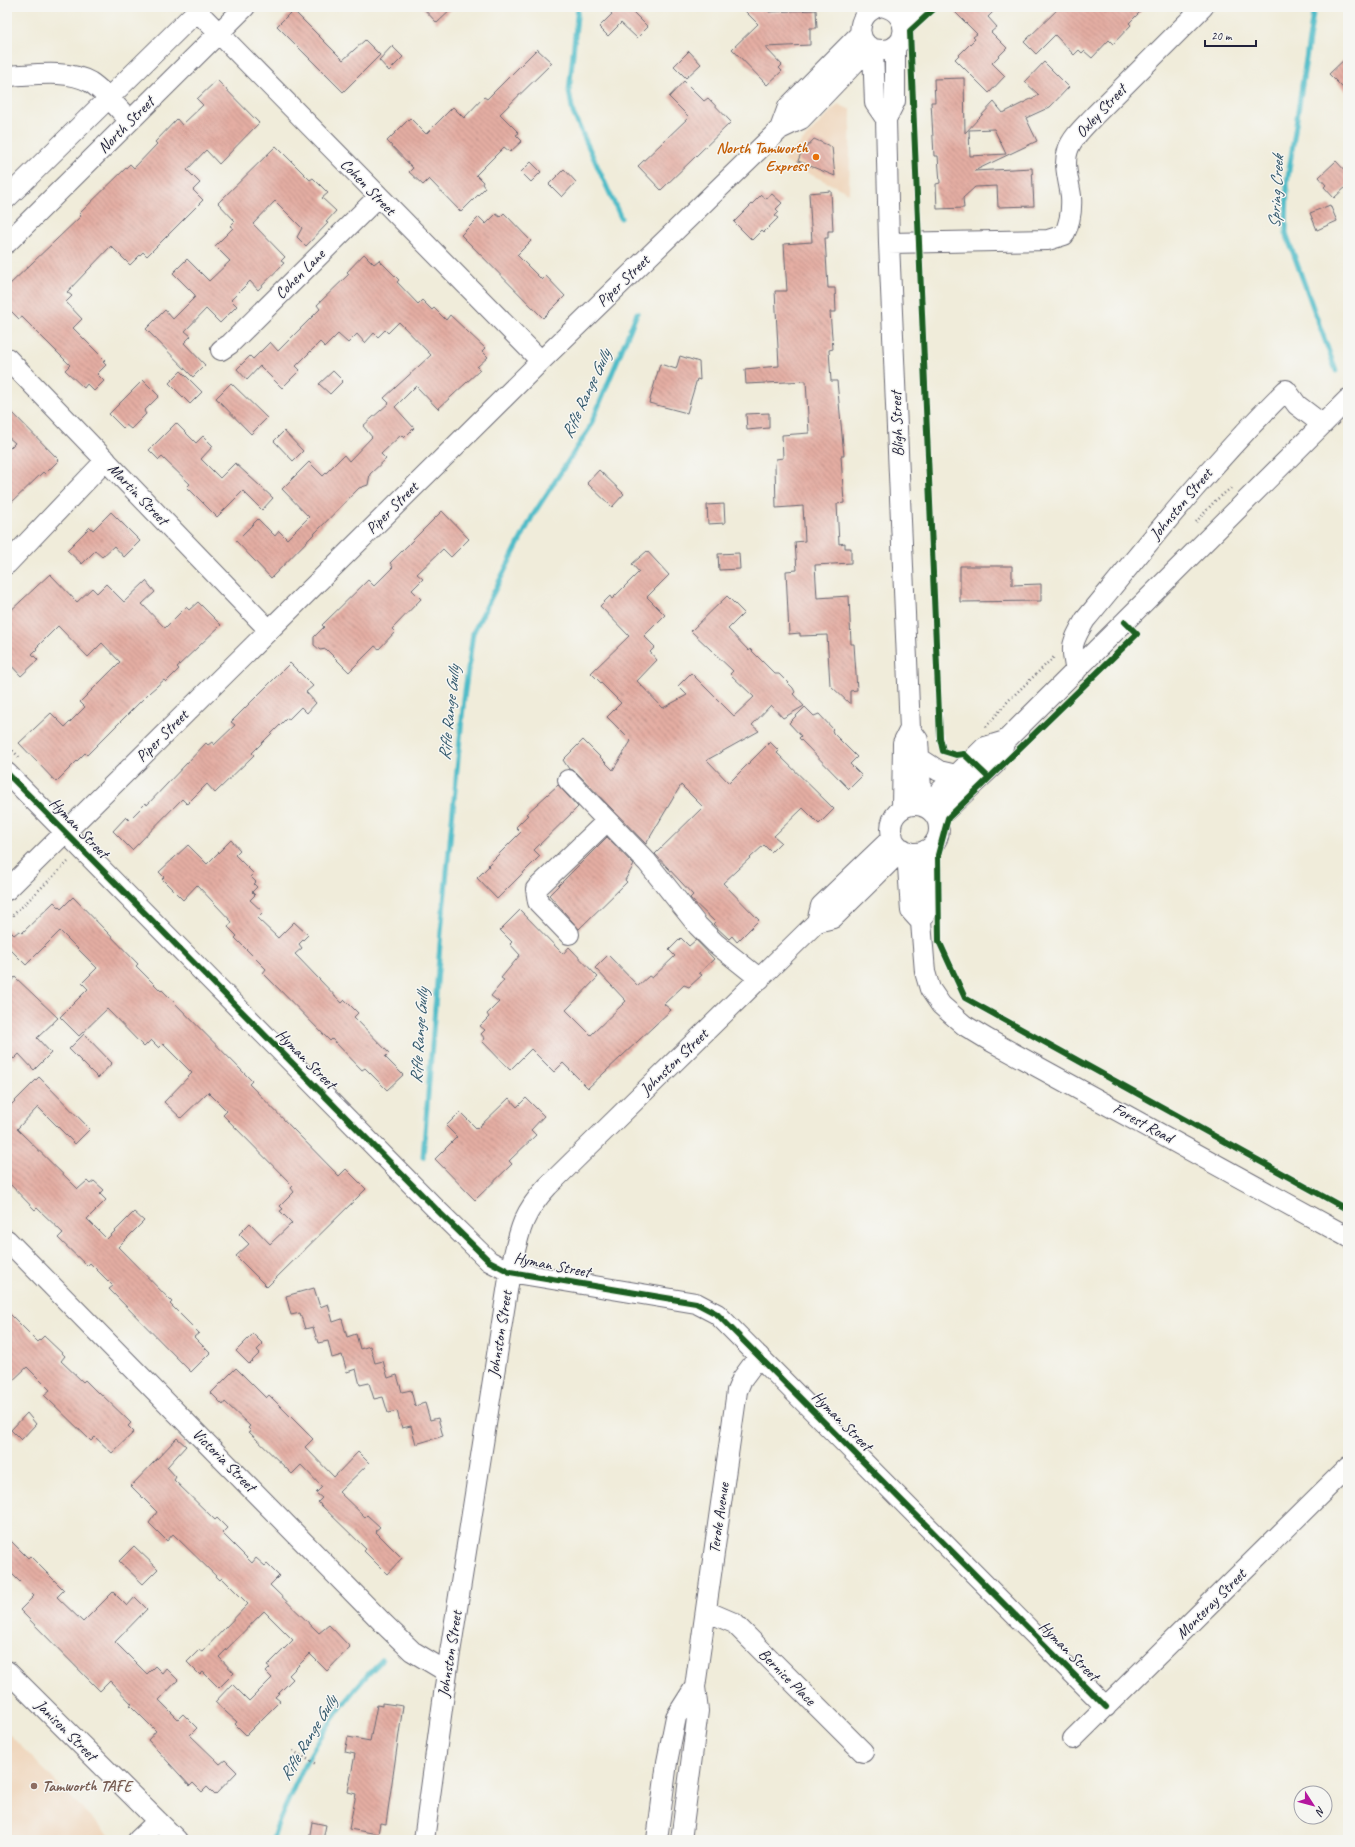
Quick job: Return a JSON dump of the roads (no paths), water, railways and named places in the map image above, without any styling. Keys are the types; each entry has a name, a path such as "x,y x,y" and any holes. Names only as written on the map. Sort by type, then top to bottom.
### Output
{"street":[{"name":"North Street","path":"7,243 245,7"},
{"path":"886,119 875,103 868,43 860,28 864,17 887,10 919,7"},
{"name":"Oxley Street","path":"889,243 1048,240 1064,235 1070,222 1071,198 1066,170 1068,150 1078,134 1095,115 1203,7"},
{"name":"North Street","path":"7,198 199,9"},
{"name":"Cohen Street","path":"199,9 219,33 378,197 541,361"},
{"path":"868,43 884,50 895,46 902,36 887,10"},
{"name":"Piper Street","path":"7,890 541,361 780,129 801,119 868,43"},
{"name":"Bligh Street","path":"895,46 895,101 886,119 889,243 910,729 903,743 921,810"},
{"path":"7,76 55,75 75,77 90,82 130,121"},
{"name":"Cohen Lane","path":"221,350 230,344 378,197"},
{"name":"Martin Street","path":"7,358 269,630"},
{"name":"Johnston Street","path":"1076,671 1072,655 1073,640 1085,620 1184,499 1261,414 1286,390 1297,405 1322,424"},
{"path":"907,847 892,825 898,813 921,810 996,763 1005,741 1348,399"},
{"path":"7,564 106,460"},
{"name":"Bligh Street","path":"910,729 918,740 921,810"},
{"path":"921,810 985,747 1005,741"},
{"path":"919,758 939,771 956,775"},
{"name":"Hyman Street","path":"7,773 489,1261 510,1272 696,1303 717,1314 1106,1707"},
{"path":"568,780 647,862 711,939 760,978"},
{"name":"Johnston Street","path":"424,1840 447,1672 510,1272 520,1228 531,1205 539,1195 817,922 833,918 907,847 936,840 939,833 921,810"},
{"path":"569,934 538,902 536,889 607,821"},
{"name":"Forest Road","path":"907,847 912,911 921,922 925,972 930,989 941,1005 964,1025 987,1039 1348,1237"},
{"name":"Victoria Street","path":"7,1240 384,1624 412,1650 447,1672"},
{"name":"Terole Avenue","path":"681,1840 698,1711 695,1687 737,1392 742,1380 759,1356"},
{"name":"Monteray Street","path":"1073,1740 1348,1467"},
{"name":"Bernice Place","path":"706,1611 734,1623 863,1752"},
{"name":"Janison Street","path":"7,1671 177,1840"},
{"name":"Terole Avenue","path":"657,1840 667,1762 676,1717 695,1687"},
{"path":"138,1840 158,1821"}],"waterway":[{"name":"Rifle Range Gully","path":"578,7 569,91 573,113 621,218"},
{"name":"Spring Creek","path":"1314,7 1287,183 1286,233 1336,371"},
{"name":"Rifle Range Gully","path":"423,1157 441,932 464,698 473,633 533,515 589,429 637,313"},
{"name":"Rifle Range Gully","path":"273,1840 277,1826 296,1783 316,1745 327,1727 353,1692 382,1660"}],"place":[{"name":"North Tamworth Express","path":"816,157"},
{"name":"Tamworth TAFE","path":"34,1786"}]}
